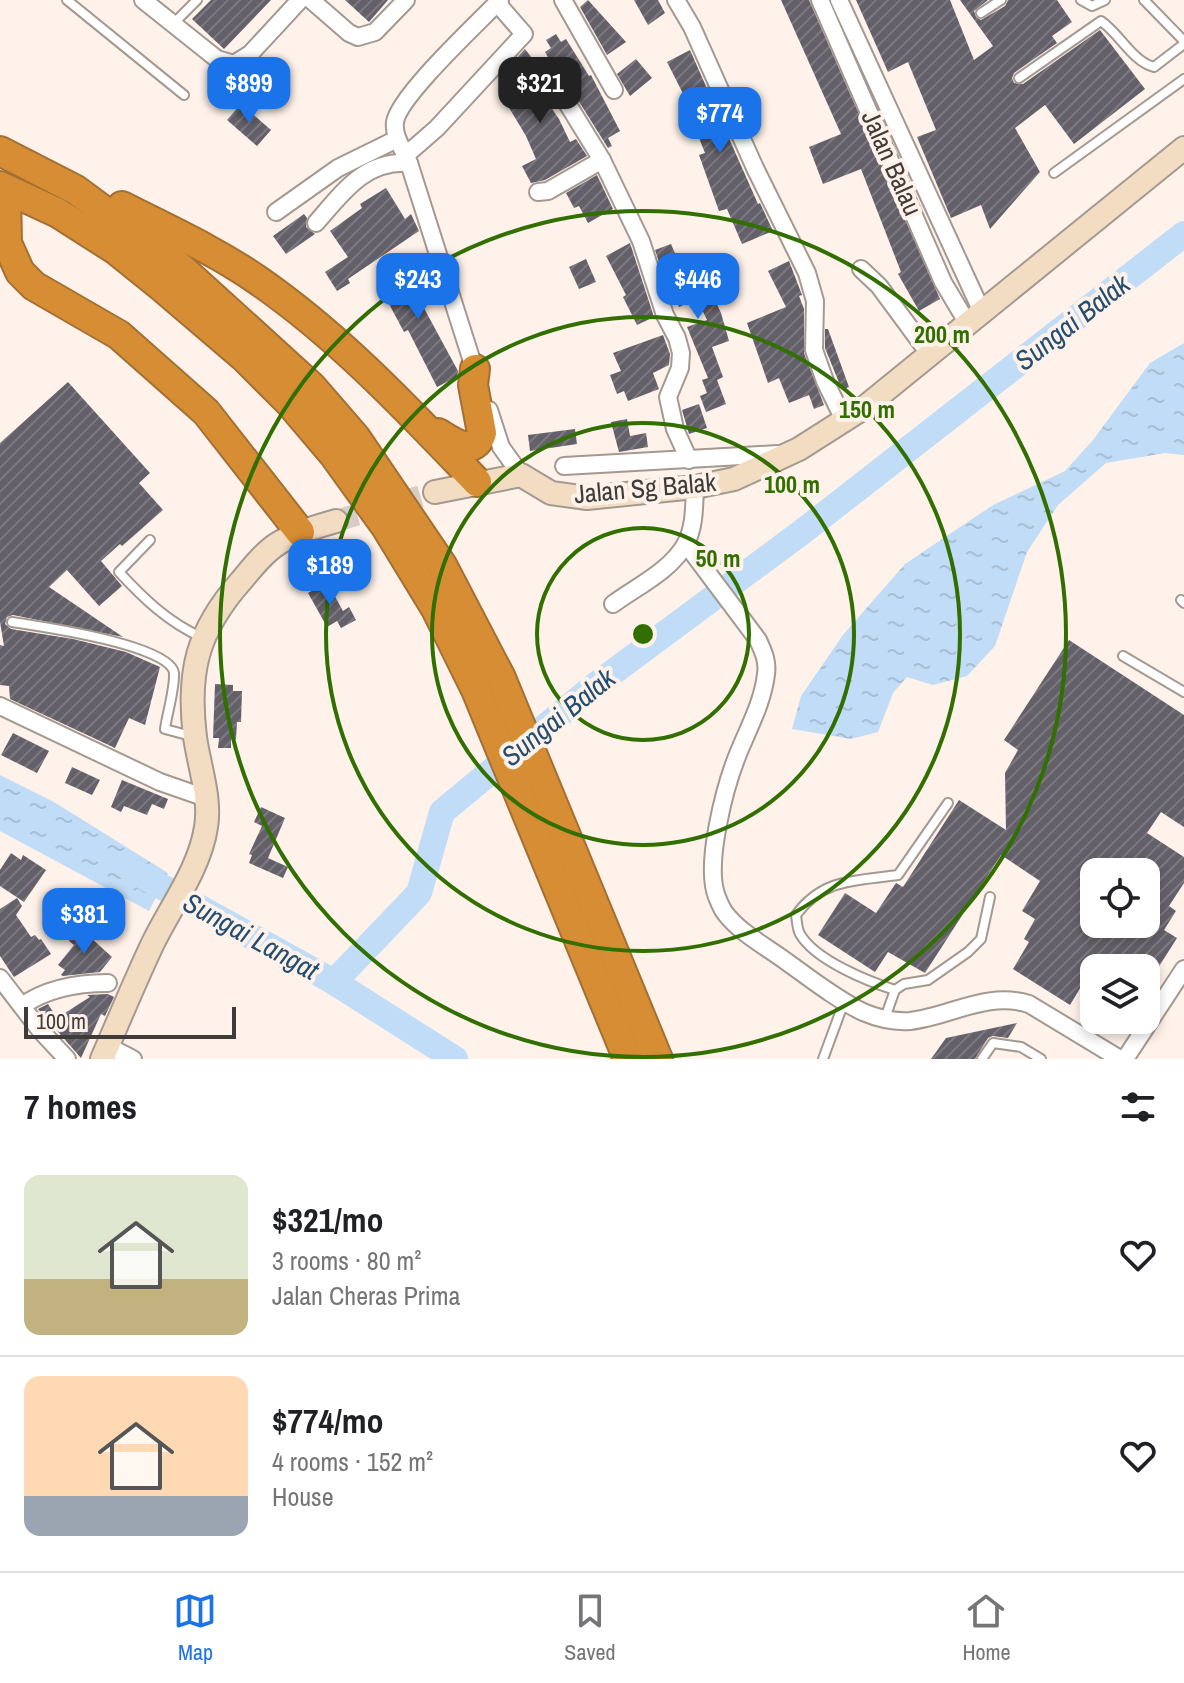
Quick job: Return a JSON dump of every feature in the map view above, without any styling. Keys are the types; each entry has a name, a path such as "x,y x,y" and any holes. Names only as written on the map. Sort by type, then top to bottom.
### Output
{"highway":[{"path":"0,151 76,190 180,267 311,386 356,438 442,565 550,830 658,1059"},
{"path":"300,532 206,412 119,335 34,286 20,272 7,243 3,188 58,213 116,250 244,357 289,402 334,455 386,527 436,609 488,684"},
{"path":"76,190 109,200 209,250 304,314 347,351 477,482"},
{"path":"417,420 460,447 468,447 480,439 482,433 473,385 475,369"},
{"path":"550,830 628,1059"}],"street":[{"path":"143,0 226,63 234,64 250,54 300,0"},
{"path":"311,0 349,33 358,37 375,32 406,0"},
{"path":"563,0 614,90"},
{"path":"676,0 692,27 755,168 807,273 815,301 814,350 845,422"},
{"name":"Jalan Balau","path":"820,0 943,282 975,318"},
{"path":"839,0 975,318"},
{"path":"316,223 368,171 408,159 524,34 498,2 403,104 395,122 397,139 408,159 501,447 521,475 435,492"},
{"path":"559,90 602,160 641,241 681,353 680,368 668,397 675,429 689,460"},
{"path":"276,212 338,168 397,139"},
{"name":"Jalan Sg Balak","path":"521,475 540,488 575,498 695,487 734,479 792,453 845,422 1184,148"},
{"path":"538,192 548,191 602,160"},
{"path":"861,269 879,286 930,355"},
{"path":"477,482 495,468 501,447"},
{"path":"564,466 792,453"},
{"path":"613,604 665,567 686,544 693,519 695,487"},
{"path":"132,1059 105,1052 153,944 196,858 206,827 206,798 195,737 193,684 202,637 226,598 278,543 300,532 336,521"},
{"path":"686,544 758,640 765,656 767,673 736,759 716,835 713,863 715,893 725,913 744,932 844,1001 885,1019 910,1021 995,999 1013,999 1029,1004 1123,1059 1183,974"},
{"path":"0,706 160,782 206,798"},
{"path":"0,978 67,1059"},
{"path":"22,1006 37,995 55,990 84,983 108,983"}],"lane":[{"path":"67,0 184,95"},
{"path":"174,23 197,0"},
{"path":"981,13 1001,0"},
{"path":"1081,0 1092,6 1105,0"},
{"path":"1019,78 1101,21 1144,64 1154,67 1184,43 1144,0"},
{"path":"1054,173 1184,79"},
{"path":"150,540 119,572 145,600 177,626 202,637"},
{"path":"12,622 82,634 153,653 169,661 174,672 165,729 195,737"},
{"path":"1123,656 1184,692"},
{"path":"895,990 874,983 816,951 799,933 796,915 809,897 837,883 898,875 948,803"},
{"path":"885,1019 895,990 904,984 928,980 981,939 990,897"},
{"path":"823,1059 844,1001"},
{"path":"982,1059 993,1043 1021,1047 1041,1059"}],"water":[{"path":"1184,343 1184,455 1165,453 1106,463 1058,505 1027,552 995,646 967,676 933,685 907,677 893,693 878,732 851,739 792,729 801,696 843,635 905,564 993,505 1065,471 1093,440 1150,363"},
{"path":"0,775 54,802 168,873 149,911 0,831"}],"building":[{"path":"211,0 271,0 224,49 192,19"},
{"path":"345,0 388,0 369,22"},
{"path":"588,0 626,42 607,55 580,7"},
{"path":"634,0 658,0 665,13 648,25"},
{"path":"781,0 809,0 940,299 919,311 898,274 901,272 861,169 823,184 809,147 841,134"},
{"path":"856,0 950,0 974,60 993,46 960,0 988,0 974,11 981,20 1005,6 1008,0 1057,0 1072,22 1052,36 1057,43 1014,73 1014,83 1023,84 1100,30 1145,89 1074,144 1045,105 1015,128 1040,172 990,229 981,205 951,218 917,137 936,130 908,62 888,72"},
{"path":"556,34 561,42 566,39 591,75 620,131 608,138 612,146 608,148 545,52 551,48 546,40"},
{"path":"525,49 538,66 528,74 559,119 570,142 576,139 587,156 545,180 531,183 522,166 536,159 508,106 515,103 506,89 516,82 506,70"},
{"path":"690,50 773,231 742,244 727,209 719,211 699,155 705,153 699,138 704,135 667,62"},
{"path":"636,59 652,78 630,96 617,74"},
{"path":"241,104 271,130 257,146 227,120"},
{"path":"597,175 613,209 588,223 579,206 574,208 566,193"},
{"path":"386,188 405,219 411,214 419,231 348,279 350,283 337,291 325,272 348,257 330,231 362,208 360,204"},
{"path":"304,214 306,227 315,234 286,254 273,236"},
{"path":"630,243 654,317 637,325 606,256"},
{"path":"671,244 686,279 702,272 721,313 729,341 712,347 723,377 717,380 726,404 706,412 700,396 707,393 702,380 708,378 687,327 707,320 697,299 679,307 664,277 655,250"},
{"path":"415,259 425,279 412,286 458,371 457,377 437,387 408,330 404,332 389,304 392,303 379,278"},
{"path":"586,259 596,282 579,289 569,267"},
{"path":"789,261 802,295 799,296 804,309 804,353 824,405 814,409 809,395 789,403 779,378 768,383 747,323 786,307 768,271"},
{"path":"825,329 828,329 849,387 842,390 825,348"},
{"path":"663,335 670,354 669,365 653,373 659,389 628,401 624,391 617,394 610,375 621,371 613,353"},
{"path":"68,382 150,473 139,483 163,510 101,561 122,586 99,606 67,570 49,587 123,637 13,615 7,617 5,624 11,629 126,652 160,667 145,725 129,718 115,748 10,699 9,686 0,685 0,645 4,646 0,622 0,443"},
{"path":"699,404 707,428 689,434 682,410"},
{"path":"627,419 630,436 646,433 648,447 619,452 611,422"},
{"path":"575,429 577,444 530,451 528,435"},
{"path":"327,582 343,611 349,607 356,620 341,628 337,621 327,627 308,593"},
{"path":"1069,640 1184,715 1184,827 1161,812 1147,833 1184,857 1184,883 1169,906 1176,911 1164,930 1177,938 1160,965 1160,954 1080,954 1080,988 1070,1005 1013,969 1029,942 1024,939 1035,919 1022,911 1040,881 1001,855 925,973 888,952 875,972 818,935 845,893 876,913 896,883 903,887 959,800 1006,830 1005,773 1018,750 1004,740"},
{"path":"215,684 233,685 233,691 242,691 241,722 237,722 236,739 231,739 231,748 218,748 219,738 213,738"},
{"path":"13,733 49,751 37,773 1,755"},
{"path":"72,767 100,780 92,795 65,783"},
{"path":"122,780 168,799 164,809 152,804 147,815 124,806 121,812 111,807"},
{"path":"261,807 285,818 268,858 288,867 283,878 249,863 252,855 249,854 262,826 254,822"},
{"path":"11,853 21,860 23,855 46,870 24,902 0,886 0,870"},
{"path":"17,898 22,906 16,915 31,937 35,935 41,939 51,954 14,977 0,956 0,909"},
{"path":"80,928 112,957 100,972 63,976 65,970 58,965 74,945 69,941"},
{"path":"108,994 114,997 105,1016 101,1014 81,1058 38,1009 48,1004 57,1018 90,997 87,995"},
{"path":"1017,1023 1008,1038 988,1038 975,1059 931,1059 946,1038"}],"waterway":[{"name":"Sungai Balak","path":"334,982 419,893 442,812 593,687 802,532 1184,234"},
{"name":"Sungai Langat","path":"130,869 334,982 455,1059"}],"tunnel":[{"path":"336,521 435,492"}]}
